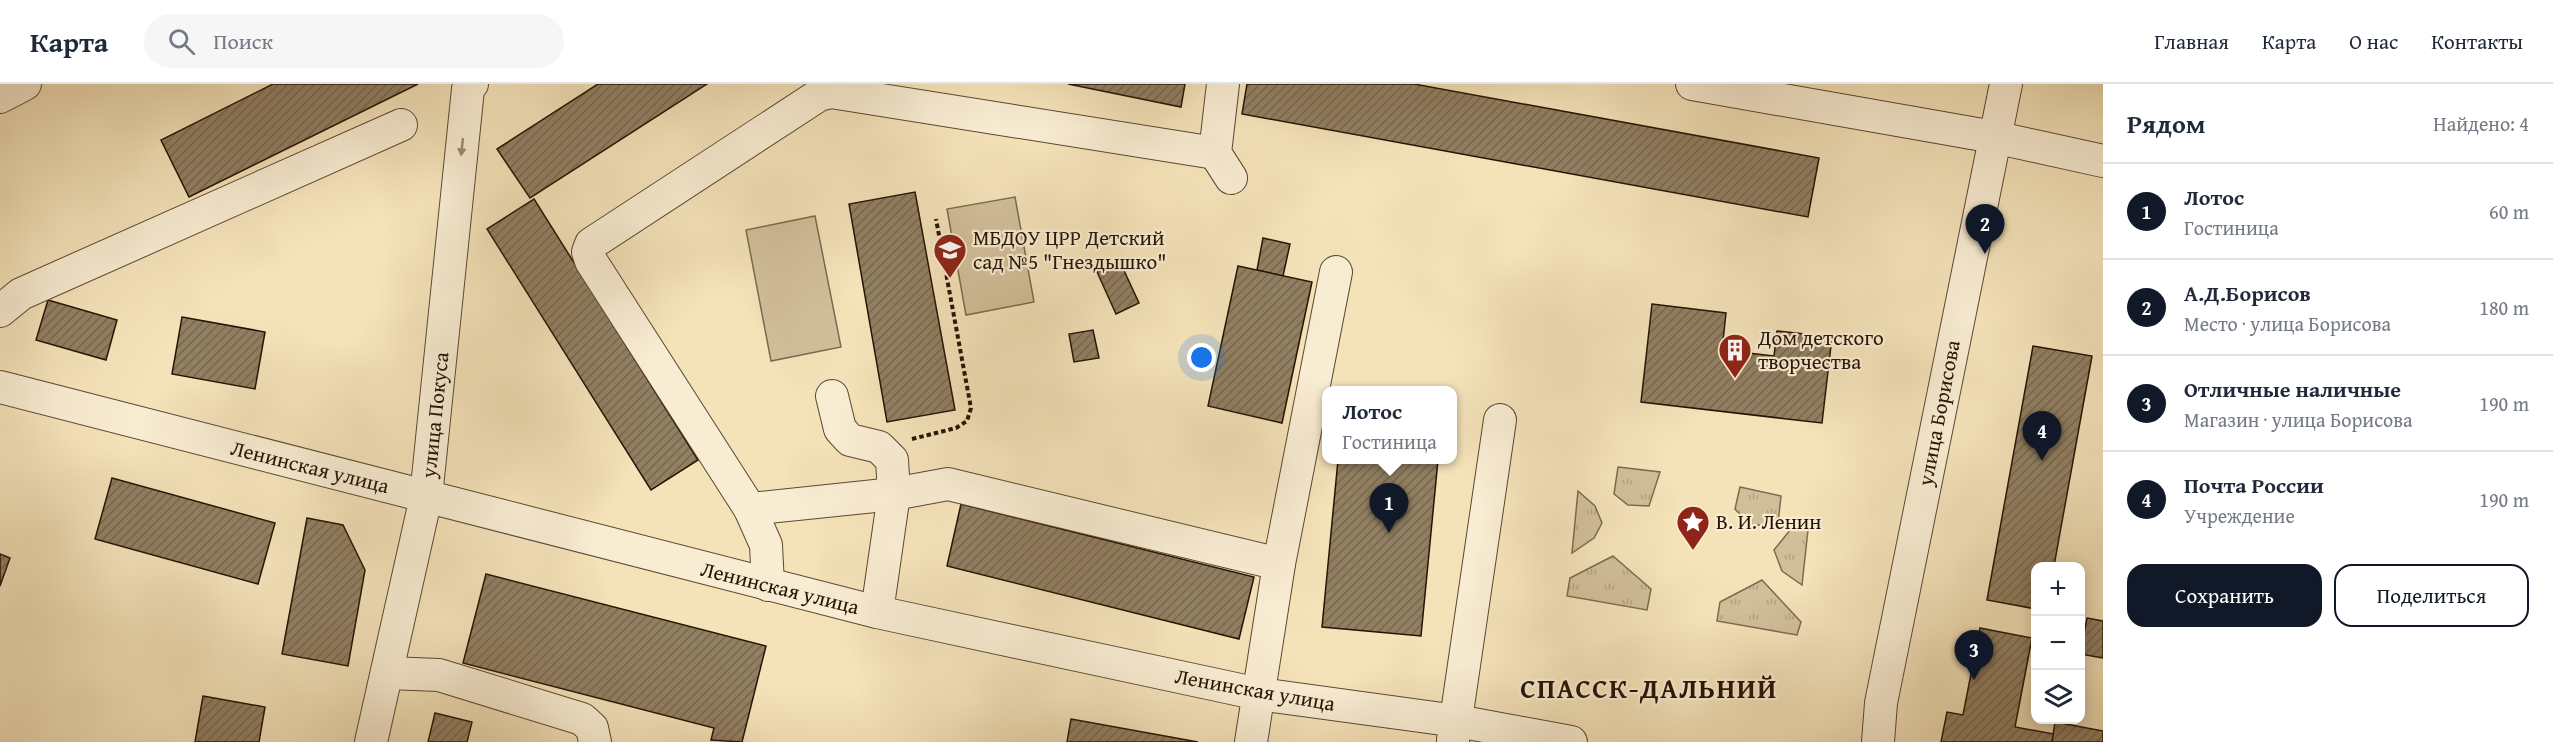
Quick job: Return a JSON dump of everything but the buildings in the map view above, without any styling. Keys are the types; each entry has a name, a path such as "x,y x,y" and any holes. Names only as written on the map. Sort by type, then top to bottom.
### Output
{"street":[{"path":"0,97 24,84"},
{"name":"улица Покуса","path":"370,742 388,673 426,497 468,89 472,84"},
{"path":"768,585 766,545 750,509 591,261 588,252 591,244 819,95 831,92 1223,166 1223,84"},
{"path":"1692,84 1994,136 2103,161"},
{"name":"улица Борисова","path":"1878,742 1881,703 2006,84"},
{"path":"0,311 21,294 401,125"},
{"path":"1251,742 1279,564 1336,272"},
{"name":"Ленинская улица","path":"0,387 877,612 1259,694 1455,732 1571,742"},
{"path":"832,396 840,429 850,440 879,447 892,460 894,494 877,612"},
{"path":"1455,732 1500,420"},
{"path":"750,509 894,494 948,484 1279,564"},
{"path":"388,673 439,675 582,719 592,728 595,742"}],"path":[{"path":"879,447 956,428 967,421 971,408 936,219"}],"green space":[{"path":"1015,197 1034,302 966,315 947,209"},
{"path":"815,216 841,347 771,361 746,230"},
{"path":"1618,467 1660,472 1649,506 1628,505 1614,494"},
{"path":"1740,487 1781,496 1778,523 1751,526 1735,509"},
{"path":"1578,491 1595,506 1602,523 1594,538 1572,553"},
{"path":"1791,529 1808,530 1802,585 1782,571 1774,550"},
{"path":"1613,556 1651,589 1647,610 1567,596 1570,578"},
{"path":"1762,580 1801,622 1797,635 1717,621 1720,602"}],"place":[{"name":"А.Д.Борисов","path":"1985,254"},
{"name":"МБДОУ ЦРР Детский сад №5 \"Гнездышко\"","path":"950,279"},
{"name":"Дом детского творчества","path":"1735,379"},
{"name":"Почта России","path":"2042,461"},
{"name":"Лотос","path":"1389,533"},
{"name":"В. И. Ленин","path":"1693,551"},
{"name":"Отличные наличные","path":"1974,680"}],"district":[{"name":"СПАССК-ДАЛЬНИЙ","path":"1649,689"}]}
